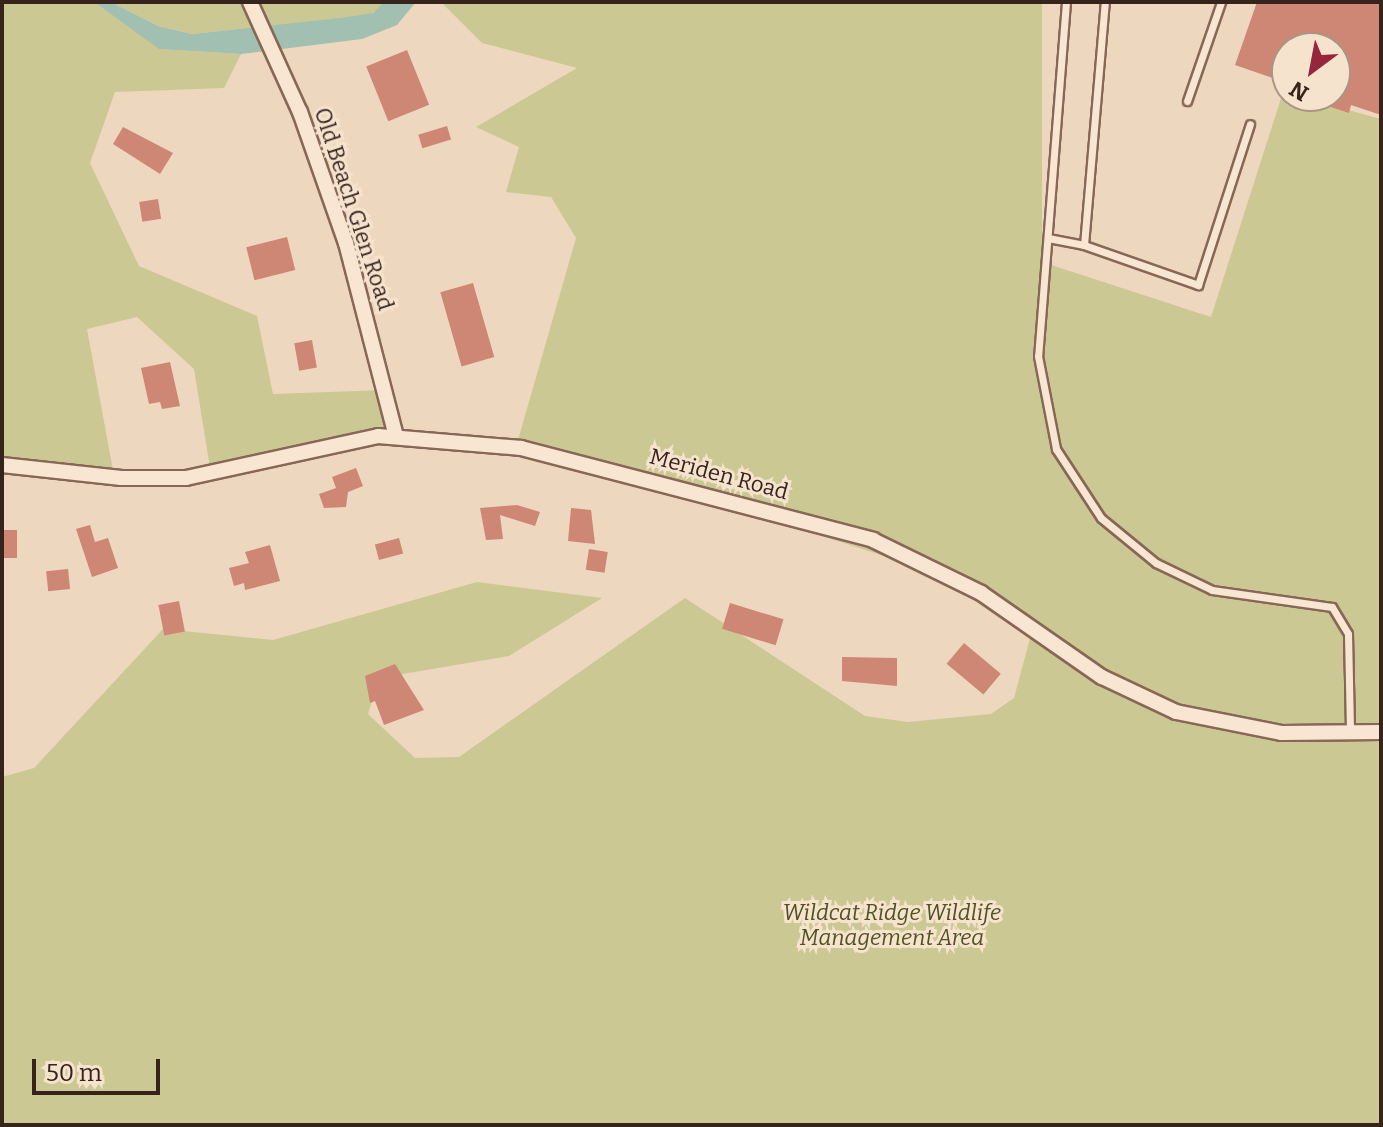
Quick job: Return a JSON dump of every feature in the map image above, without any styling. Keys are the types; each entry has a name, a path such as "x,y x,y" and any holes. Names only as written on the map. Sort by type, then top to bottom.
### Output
{"street":[{"name":"Old Beach Glen Road","path":"250,2 281,66 346,243 396,436"},
{"name":"Meriden Road","path":"2,465 121,478 186,478 348,440 396,436 578,460 873,540 981,593 1102,677 1176,712 1281,733 1381,732"}],"lane":[{"path":"1066,2 1039,379 1051,434 1071,479 1130,546 1189,580 1235,595 1332,607 1348,634 1350,733"},
{"path":"1084,245 1105,2"},
{"path":"1187,101 1221,2"},
{"path":"1048,238 1084,245 1198,285 1250,124"}],"green space":[{"path":"2,2 94,2 160,49 241,54 224,88 115,92 90,163 139,266 257,316 273,394 385,390 391,435 211,474 194,369 137,317 87,329 114,476 2,463"},
{"path":"111,2 389,2 350,28 274,25 192,34 158,26"},
{"name":"Wildcat Ridge Wildlife Management Area","path":"441,2 1042,2 1042,262 1211,317 1277,112 1351,111 1381,119 1381,1125 2,1125 2,777 34,768 163,629 273,640 477,582 602,598 509,656 379,678 368,714 415,758 459,757 685,598 865,716 908,722 991,714 1014,698 1032,631 943,575 657,483 516,447 576,238 551,197 506,192 519,147 476,127 577,68 482,43"}],"shaded area":[{"path":"94,2 111,2 158,26 192,34 340,18 373,13 384,2 416,2 397,25 362,39 241,54 159,49"}],"building":[{"path":"1257,2 1381,2 1381,115 1351,105 1351,32 1271,32 1271,77 1235,65"},
{"path":"407,50 429,105 388,121 366,66"},
{"path":"447,126 451,139 422,148 418,135"},
{"path":"123,127 173,153 160,174 113,144"},
{"path":"158,199 161,219 142,222 139,202"},
{"path":"287,237 295,270 254,280 246,247"},
{"path":"473,283 494,357 462,366 440,292"},
{"path":"312,340 317,368 299,371 294,343"},
{"path":"170,362 180,406 162,409 160,402 149,404 141,368"},
{"path":"356,468 363,486 348,492 346,507 324,508 319,494 336,488 332,477"},
{"path":"517,505 540,512 535,526 500,515 503,539 486,540 480,508"},
{"path":"571,508 591,510 595,544 568,541"},
{"path":"90,525 95,542 108,538 118,568 92,577 76,529"},
{"path":"2,530 17,530 17,558 2,558"},
{"path":"399,538 403,553 379,560 375,544"},
{"path":"270,545 280,581 245,590 244,583 234,586 229,568 249,563 245,552"},
{"path":"589,549 608,552 604,573 586,570"},
{"path":"68,569 70,589 48,591 46,571"},
{"path":"179,601 185,631 164,635 158,605"},
{"path":"730,603 784,619 776,645 722,629"},
{"path":"964,643 1001,674 983,695 947,664"},
{"path":"842,657 897,658 897,686 842,681"},
{"path":"395,664 424,710 384,725 375,701 370,703 365,676"}]}
